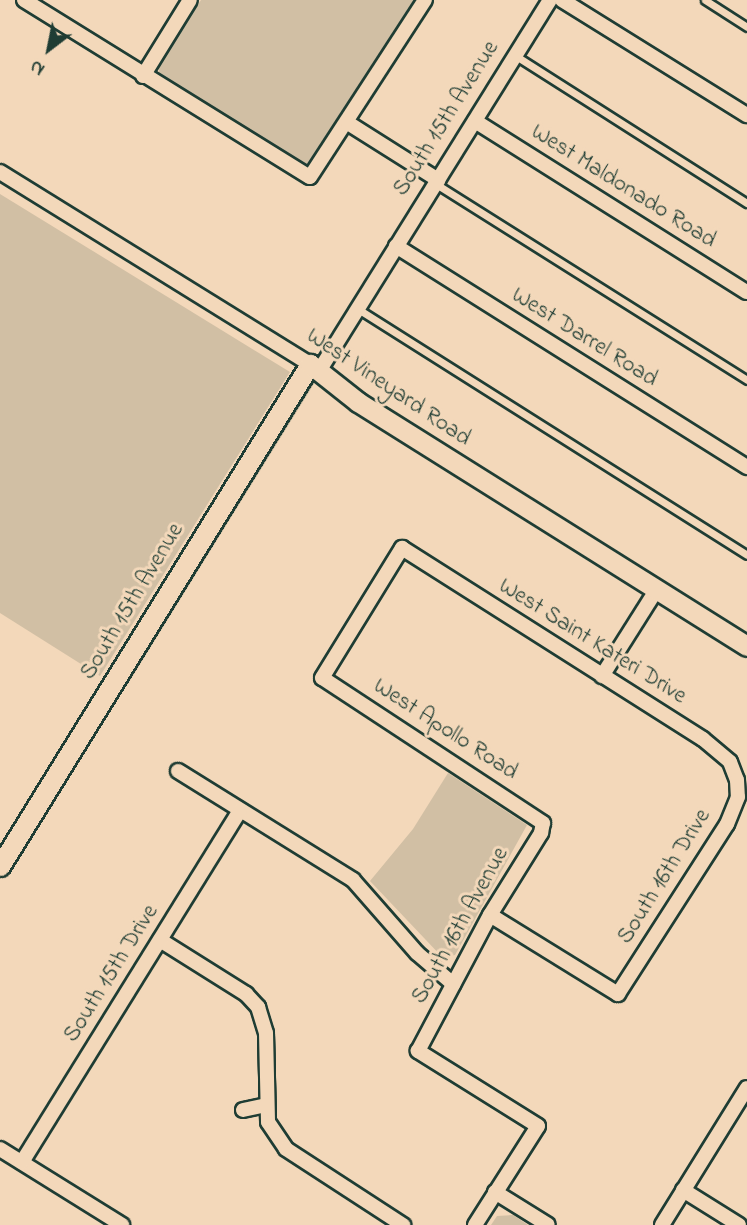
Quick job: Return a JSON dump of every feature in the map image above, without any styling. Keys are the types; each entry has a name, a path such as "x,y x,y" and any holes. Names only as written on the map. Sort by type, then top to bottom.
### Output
{"street":[{"path":"24,0 310,177 348,123 425,0"},
{"path":"144,75 190,0"},
{"name":"South 15th Avenue","path":"0,866 314,367 358,308 551,0"},
{"path":"562,0 747,115"},
{"name":"West Maldonado Road","path":"475,121 747,292"},
{"path":"348,123 437,182"},
{"name":"West Vineyard Road","path":"0,172 314,367 358,402 747,646"},
{"name":"West Darrel Road","path":"396,247 747,467"},
{"name":"West Saint Kateri Drive","path":"322,678 402,548 720,751 742,779"},
{"path":"603,676 657,589"},
{"name":"West Apollo Road","path":"322,678 543,822"},
{"path":"178,771 353,880 417,953 453,984"},
{"name":"South 16th Drive","path":"490,915 618,994 727,824 742,779"},
{"name":"South 15th Drive","path":"22,1162 240,810"},
{"name":"South 16th Avenue","path":"495,1192 538,1126 418,1051 543,822"},
{"path":"160,940 246,995 258,1007 266,1033 268,1122 286,1149 403,1225"},
{"path":"662,1225 747,1088"},
{"path":"243,1110 266,1105"},
{"path":"0,1149 122,1225"},
{"path":"683,1190 739,1225"},
{"path":"475,1225 495,1192 548,1225"}],"lane":[{"path":"705,0 747,27"},
{"path":"516,56 747,203"},
{"path":"437,182 747,380"},
{"path":"358,308 747,555"}],"shaded area":[{"path":"201,0 414,0 311,167 303,167 159,75 159,65"},
{"path":"0,194 290,372 100,676 0,613"},
{"path":"448,773 527,825 455,955 443,958 370,881 413,829"},
{"path":"513,1215 528,1225 491,1225 497,1216"}],"waterway":[{"path":"126,683 312,383"}]}
